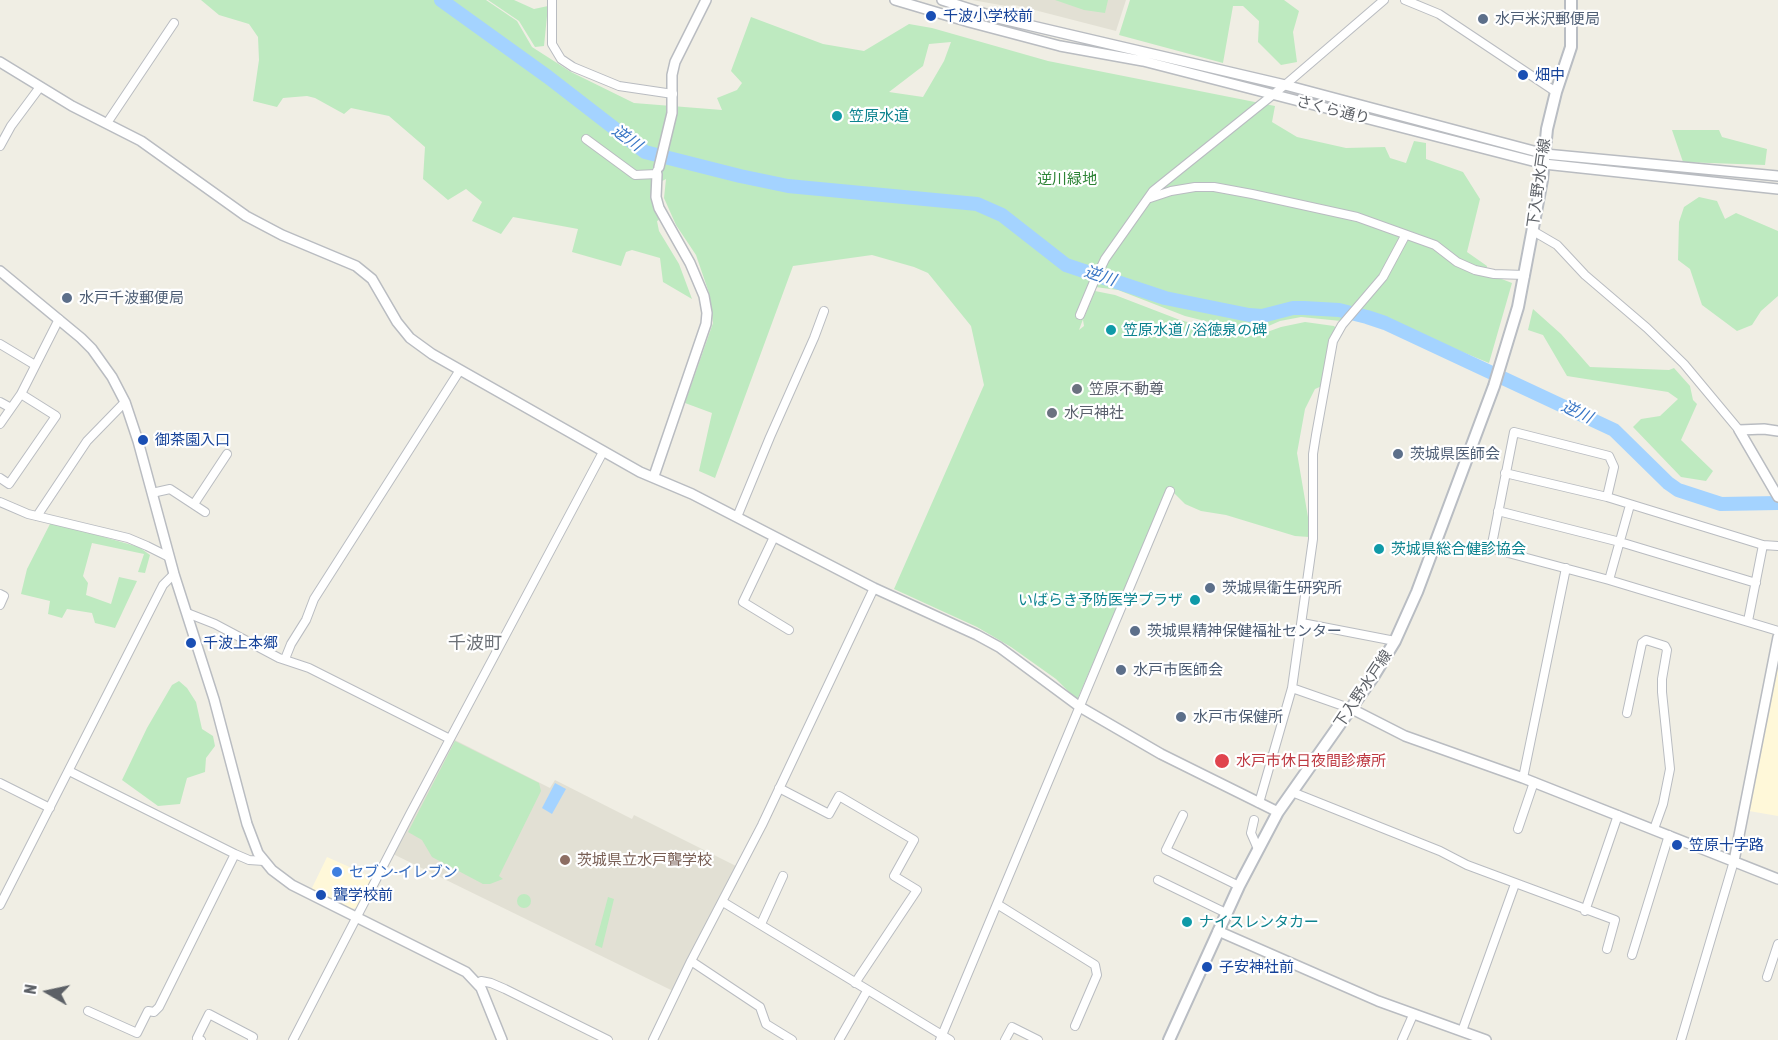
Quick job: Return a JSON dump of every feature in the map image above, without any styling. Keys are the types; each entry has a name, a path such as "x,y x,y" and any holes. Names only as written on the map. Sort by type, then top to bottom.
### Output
{"main road":[{"name":"下入野水戸線","path":"1169,1040 1239,886 1278,812 1352,709 1395,640 1417,592 1494,386 1518,307 1533,231 1544,159 1546,129 1570,47 1571,0"}],"street":[{"path":"552,0 552,45 561,59 573,67 619,86 673,94"},
{"path":"654,476 706,324 707,312 704,296 690,263 659,208 656,197 658,170 672,113 672,75 675,62 706,0"},
{"name":"さくら通り","path":"894,0 1060,46 1143,60 1273,94 1544,159 1778,189"},
{"name":"さくら通り","path":"942,0 998,18 1285,85 1544,159 1778,176"},
{"path":"1080,315 1102,265 1153,191 1285,85 1384,0"},
{"path":"1405,0 1439,14 1556,92"},
{"path":"107,123 174,23"},
{"path":"0,62 40,87 141,141 246,216 282,235 350,262 372,279 397,322 421,348 640,472 654,476 874,588 977,635 999,647 1080,707 1161,754 1278,812"},
{"path":"0,146 11,126 40,87"},
{"path":"586,139 635,175 658,170"},
{"path":"1150,198 1170,190 1214,187 1340,212 1435,245 1457,262 1475,270 1494,274 1525,275"},
{"path":"1533,231 1557,245 1585,274 1684,364 1739,430 1776,494"},
{"path":"1259,803 1292,688 1313,538 1313,454 1333,341 1346,321 1383,277 1405,236"},
{"path":"0,271 81,338 102,362 125,402 174,574 214,699 247,824 258,853 292,885 466,972 477,983 502,1040"},
{"path":"736,517 814,339 824,311"},
{"path":"0,423 21,394 59,320"},
{"path":"0,344 34,365"},
{"path":"285,659 291,644 306,620 314,599 460,370"},
{"path":"0,478 9,484 56,416 21,394"},
{"path":"0,402 11,408"},
{"path":"37,516 87,441 125,402"},
{"path":"1739,430 1778,431"},
{"path":"1607,497 1614,467 1609,456 1514,432 1492,544 1497,550 1609,580 1778,631"},
{"path":"293,1040 603,452"},
{"path":"194,504 226,454"},
{"path":"1505,473 1607,497 1763,545 1778,546"},
{"path":"152,493 170,489 205,512"},
{"path":"941,1038 1170,491"},
{"path":"0,502 37,516 128,538 169,557"},
{"path":"1609,580 1630,505"},
{"path":"1498,511 1620,542 1756,583"},
{"path":"774,537 743,602 789,630"},
{"path":"1748,621 1763,545"},
{"path":"1523,778 1566,568"},
{"path":"0,906 163,585 174,574"},
{"path":"653,1040 831,684 874,588"},
{"path":"0,594 4,596 0,605"},
{"path":"187,613 215,624 279,658 309,668 450,739"},
{"path":"1302,623 1395,640"},
{"path":"1681,1040 1734,861 1778,637"},
{"path":"1627,713 1642,643 1646,640 1665,646 1667,650 1662,692 1670,770 1663,804 1654,829"},
{"path":"1292,688 1352,709 1405,735 1534,782 1778,879"},
{"path":"69,771 235,854 249,860 264,861"},
{"path":"1518,829 1534,782"},
{"path":"0,783 50,808"},
{"path":"779,788 829,814 839,796 914,840 894,876 917,890 855,983"},
{"path":"1292,792 1440,851 1467,865 1585,911 1615,920 1607,949"},
{"path":"1184,815 1166,850 1239,886"},
{"path":"1585,911 1618,815"},
{"path":"1254,820 1251,833 1258,849"},
{"path":"1632,955 1669,835"},
{"path":"88,1011 137,1033 148,1011 154,1012 159,1007 235,854"},
{"path":"761,924 783,876"},
{"path":"1158,880 1226,914"},
{"path":"1462,1031 1515,884"},
{"path":"723,902 941,1038 950,1040"},
{"path":"997,904 1095,965 1097,975 1075,1026"},
{"path":"1218,931 1377,1001 1486,1040"},
{"path":"1767,977 1778,944"},
{"path":"691,961 760,1007 766,1024 792,1040"},
{"path":"477,983 481,981 491,983 505,989 608,1040"},
{"path":"839,1040 867,991"},
{"path":"201,1040 197,1038 208,1014 253,1037 252,1040"},
{"path":"1402,1040 1413,1015"},
{"path":"1005,1040 1012,1027 1038,1040"}],"shaded area":[{"path":"972,0 1126,0 1116,31 1015,5 1006,6"},
{"path":"1778,659 1778,816 1749,811"},
{"name":"茨城県立水戸聾学校","path":"453,739 550,788 555,780 632,819 634,815 736,866 673,991 393,854"},
{"path":"327,857 374,878 359,907 351,909 311,890"}],"green space":[{"name":"逆川緑地","path":"201,0 486,0 517,21 532,47 571,72 634,103 722,110 717,98 737,90 742,83 731,71 751,17 823,44 864,51 909,24 932,28 1048,61 1275,106 1272,122 1297,137 1346,148 1385,147 1390,158 1406,163 1414,141 1426,143 1426,159 1463,172 1480,199 1467,252 1487,266 1486,273 1512,283 1489,363 1353,307 1341,321 1301,317 1280,321 1249,332 1185,316 1118,290 1095,287 1079,330 1084,326 1083,320 1095,291 1115,295 1180,320 1235,335 1256,336 1305,322 1336,328 1322,386 1315,389 1305,409 1297,453 1309,523 1309,537 1295,536 1226,515 1201,511 1185,504 1169,488 1077,700 1056,679 1011,647 977,627 894,589 984,385 971,326 928,273 872,255 793,266 715,478 699,471 712,413 685,403 713,323 709,293 696,255 676,225 664,198 666,179 651,187 652,202 659,220 657,221 659,231 679,264 692,299 663,282 660,258 632,250 626,252 621,266 572,252 578,229 513,217 501,234 472,221 482,202 466,189 448,200 423,179 425,147 389,116 351,108 344,114 307,96 283,98 277,107 253,101 259,60 258,37 249,24 219,15","holes":["951,42 944,61 923,97 889,92 923,66 929,44"]},
{"path":"488,0 514,0 534,9 548,6 544,46 535,47 519,21"},
{"path":"1055,0 1108,0 1105,13 1084,10"},
{"path":"1130,0 1284,0 1299,11 1293,32 1297,62 1281,65 1258,42 1259,21 1243,6 1233,6 1223,63 1119,35"},
{"path":"1672,130 1719,130 1722,137 1767,149 1765,165 1683,162"},
{"path":"1699,197 1717,201 1725,219 1736,213 1778,231 1778,296 1761,311 1752,325 1737,331 1702,305 1690,269 1678,260 1679,222 1684,207"},
{"path":"1533,309 1561,334 1590,367 1669,370 1674,368 1690,386 1693,400 1697,404 1681,440 1713,471 1706,481 1681,477 1633,427 1641,419 1660,416 1678,399 1668,392 1567,376 1543,335 1528,330"},
{"path":"51,522 139,547 150,555 145,573 138,572 144,554 92,543 83,576 88,583 86,595 111,604 119,577 137,581 115,628 95,623 92,613 67,609 62,618 48,614 50,601 21,594 27,569"},
{"path":"179,681 187,688 196,702 202,729 213,736 215,746 206,758 205,772 187,778 180,804 158,806 122,780 147,728 172,685"},
{"path":"455,741 539,783 541,791 499,876 503,879 490,884 483,884 432,857 422,840 408,832"},
{"path":"521,894 527,894 531,901 527,908 521,908 517,904 517,898"},
{"path":"608,897 614,899 602,948 595,945"}],"water":[{"path":"555,783 566,789 552,814 542,808"}],"waterway":[{"name":"逆川","path":"441,0 548,77 645,152 788,186 977,204 1002,215 1066,265 1165,298 1249,315 1262,316 1293,308 1304,308 1339,310 1367,317 1385,323 1614,430 1678,490 1721,504 1778,503"}],"place":[{"name":"千波小学校前","path":"931,16"},
{"name":"水戸米沢郵便局","path":"1483,19"},
{"name":"畑中","path":"1523,75"},
{"name":"笠原水道","path":"837,116"},
{"name":"水戸千波郵便局","path":"67,298"},
{"name":"笠原水道 / 浴徳泉の碑","path":"1111,330"},
{"name":"笠原不動尊","path":"1077,389"},
{"name":"水戸神社","path":"1052,413"},
{"name":"御茶園入口","path":"143,440"},
{"name":"茨城県医師会","path":"1398,454"},
{"name":"茨城県総合健診協会","path":"1379,549"},
{"name":"茨城県衛生研究所","path":"1210,588"},
{"name":"いばらき予防医学プラザ","path":"1195,600"},
{"name":"茨城県精神保健福祉センター","path":"1135,631"},
{"name":"千波上本郷","path":"191,643"},
{"name":"水戸市医師会","path":"1121,670"},
{"name":"水戸市保健所","path":"1181,717"},
{"name":"水戸市休日夜間診療所","path":"1222,761"},
{"name":"笠原十字路","path":"1677,845"},
{"name":"茨城県立水戸聾学校","path":"565,860"},
{"name":"セブン-イレブン","path":"337,872"},
{"name":"聾学校前","path":"321,895"},
{"name":"ナイスレンタカー","path":"1187,922"},
{"name":"子安神社前","path":"1207,967"}],"district":[{"name":"千波町","path":"475,643"}]}
